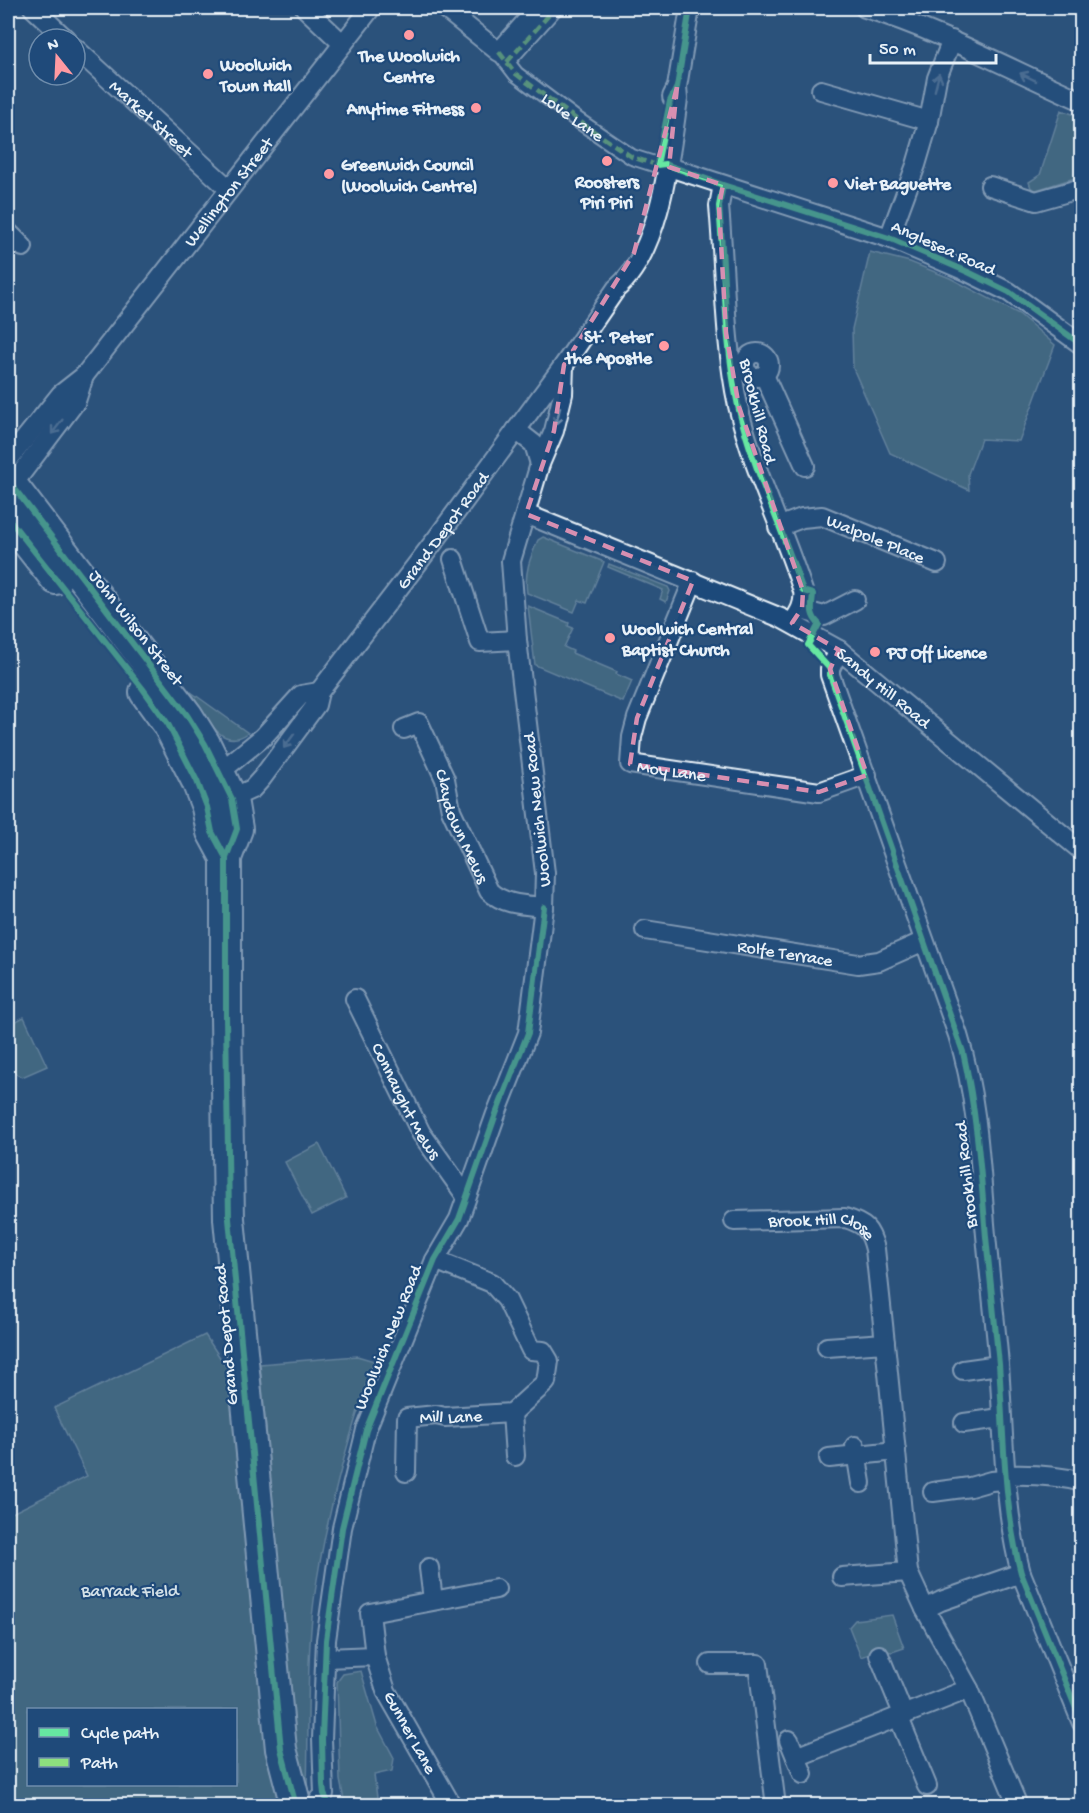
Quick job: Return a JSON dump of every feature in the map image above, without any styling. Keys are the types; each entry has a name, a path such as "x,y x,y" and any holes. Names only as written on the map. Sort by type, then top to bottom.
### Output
{"highway":[{"name":"John Wilson Street","path":"9,479 187,715 214,790"},
{"name":"John Wilson Street","path":"8,518 143,689 214,790"},
{"name":"Grand Depot Road","path":"214,790 237,829 226,858 229,1219 280,1737 288,1780 303,1803"}],"street":[{"path":"33,8 53,27"},
{"path":"305,8 343,44"},
{"name":"Wellington Street","path":"9,479 61,394 84,376 371,8"},
{"name":"Love Lane","path":"444,8 503,57 516,74 632,157 663,166"},
{"path":"503,57 538,8"},
{"path":"503,57 555,8"},
{"path":"564,365 616,289 623,283 648,242 657,214 663,166 678,99 677,87 690,8"},
{"path":"865,8 892,16 952,40 1082,101"},
{"path":"889,238 916,165 929,122 937,78 952,40"},
{"name":"Market Street","path":"87,59 229,189"},
{"path":"821,90 929,122"},
{"name":"Anglesea Road","path":"663,166 889,238 1009,292 1082,345"},
{"name":"Brookhill Road","path":"723,185 719,206 726,333 738,367 746,434 803,591 804,599 797,616"},
{"path":"990,186 1036,201 1082,188"},
{"path":"8,232 23,247"},
{"path":"738,367 750,355 758,352 768,360 769,364 764,375 805,466"},
{"name":"Grand Depot Road","path":"214,790 252,789 262,778 316,705 319,692 422,559 564,365"},
{"name":"Woolwich New Road","path":"303,1803 324,1794 322,1739 326,1658 342,1528 366,1430 435,1260 459,1219 496,1114 528,1033 544,907 545,873 517,640 511,561 540,464 554,431 562,394 564,365"},
{"name":"Wellington Street","path":"9,479 76,401 84,376"},
{"path":"516,429 534,444 540,464"},
{"name":"Sandy Hill Road","path":"526,514 693,581 797,616 1082,851"},
{"name":"Walpole Place","path":"778,527 802,518 822,516 937,563"},
{"path":"453,559 480,642 517,640"},
{"name":"Moy Lane","path":"693,581 636,722 632,737 630,764 819,792 867,775"},
{"path":"797,616 824,616 855,600"},
{"name":"Brookhill Road","path":"839,650 830,669 831,675 958,1035 969,1076 979,1150 999,1365 1006,1477 1015,1547 1021,1572 1082,1723"},
{"name":"Grand Depot Road","path":"214,790 302,695 319,692"},
{"name":"Claydown Mews","path":"404,729 419,723 445,779 453,816 489,891 515,904 544,907"},
{"name":"Rolfe Terrace","path":"645,930 858,964 879,961 924,941"},
{"name":"Connaught Mews","path":"355,999 421,1133 466,1197"},
{"name":"Brook Hill Close","path":"734,1221 845,1218 861,1223 871,1234 875,1249 908,1572 925,1609 969,1689 1018,1806"},
{"path":"435,1260 492,1283 507,1300 531,1350 543,1351 549,1362 546,1382 512,1413 516,1456"},
{"path":"827,1347 885,1343"},
{"path":"963,1370 999,1365"},
{"name":"Mill Lane","path":"406,1472 406,1418 436,1415 445,1418 512,1413"},
{"path":"964,1423 1001,1418"},
{"path":"856,1451 861,1483"},
{"path":"829,1458 856,1451 896,1451"},
{"path":"933,1492 1006,1477 1034,1474 1082,1482"},
{"path":"429,1568 433,1600"},
{"path":"842,1577 908,1572"},
{"path":"925,1609 1021,1572"},
{"name":"Gunner Lane","path":"452,1806 388,1694 375,1656 370,1613 496,1589"},
{"path":"879,1655 927,1786"},
{"path":"326,1658 375,1656"},
{"path":"710,1664 758,1664 776,1806"},
{"path":"796,1757 969,1689"},
{"path":"789,1740 803,1774"}],"highlighted area":[{"path":"677,87 669,167 723,185 719,206 726,333 739,407 803,591 802,608 792,623 839,650 830,669 867,775 819,792 630,764 637,718 693,581 526,514 554,431 564,365 634,253"}],"green space":[{"path":"1061,110 1081,117 1081,176 1036,190 1031,188 1029,182 1040,175"},
{"path":"870,252 910,262 950,278 1019,314 1055,345 1019,441 981,439 968,474 969,490 890,453 853,368 852,329"},
{"path":"543,537 604,562 587,603 579,600 574,612 527,593 528,566 538,540"},
{"path":"609,564 668,587 670,591 666,602 660,599 663,590 608,567"},
{"path":"528,606 569,623 568,626 573,628 564,647 573,651 572,653 617,672 616,674 632,681 623,702 535,665"},
{"path":"191,692 248,733 238,738 229,738 221,734 214,728"},
{"path":"24,1017 47,1066 22,1077 11,1069 7,1039 8,1025"},
{"path":"319,1144 346,1198 312,1215 285,1162"},
{"name":"Barrack Field","path":"205,1335 233,1377 270,1770 284,1805 8,1806 8,1515 87,1476 54,1408"},
{"path":"357,1356 374,1361 338,1479 324,1539 314,1600 308,1694 307,1787 296,1749 293,1724 260,1364"},
{"path":"892,1615 904,1648 892,1652 881,1650 861,1657 849,1627 855,1620"},
{"path":"361,1671 377,1726 394,1758 392,1771 374,1775 378,1805 345,1805 340,1780 337,1682 343,1674"}],"marked path":[{"path":"507,62 555,8"},
{"path":"499,52 516,74 576,119 632,157 657,165"}],"cycle path":[{"path":"657,165 670,101 677,87 690,8"},
{"path":"657,165 665,164 889,238 1009,292 1082,345"},
{"path":"723,185 719,206 727,331 733,381 744,430 803,591 813,594 812,614 819,624 808,645 830,669 830,675 963,1052 978,1144 999,1364 1007,1495 1015,1547 1021,1573 1082,1723"},
{"path":"8,480 187,715 205,744 232,799 237,829 226,858 229,1219 281,1749 296,1806"},
{"path":"8,518 168,724 197,781 207,807 212,832 226,858"},
{"path":"330,1806 324,1794 323,1785 322,1739 326,1640 342,1528 366,1430 435,1260 459,1219 496,1114 528,1033 544,907"}],"place":[{"name":"The Woolwich Centre","path":"409,35"},
{"name":"Woolwich Town Hall","path":"208,74"},
{"name":"Anytime Fitness","path":"476,108"},
{"name":"Roosters Piri Piri","path":"607,161"},
{"name":"Greenwich Council (Woolwich Centre)","path":"329,174"},
{"name":"Viet Baguette","path":"833,183"},
{"name":"St. Peter the Apostle","path":"664,346"},
{"name":"Woolwich Central Baptist Church","path":"610,638"},
{"name":"PJ Off Licence","path":"875,652"}]}
